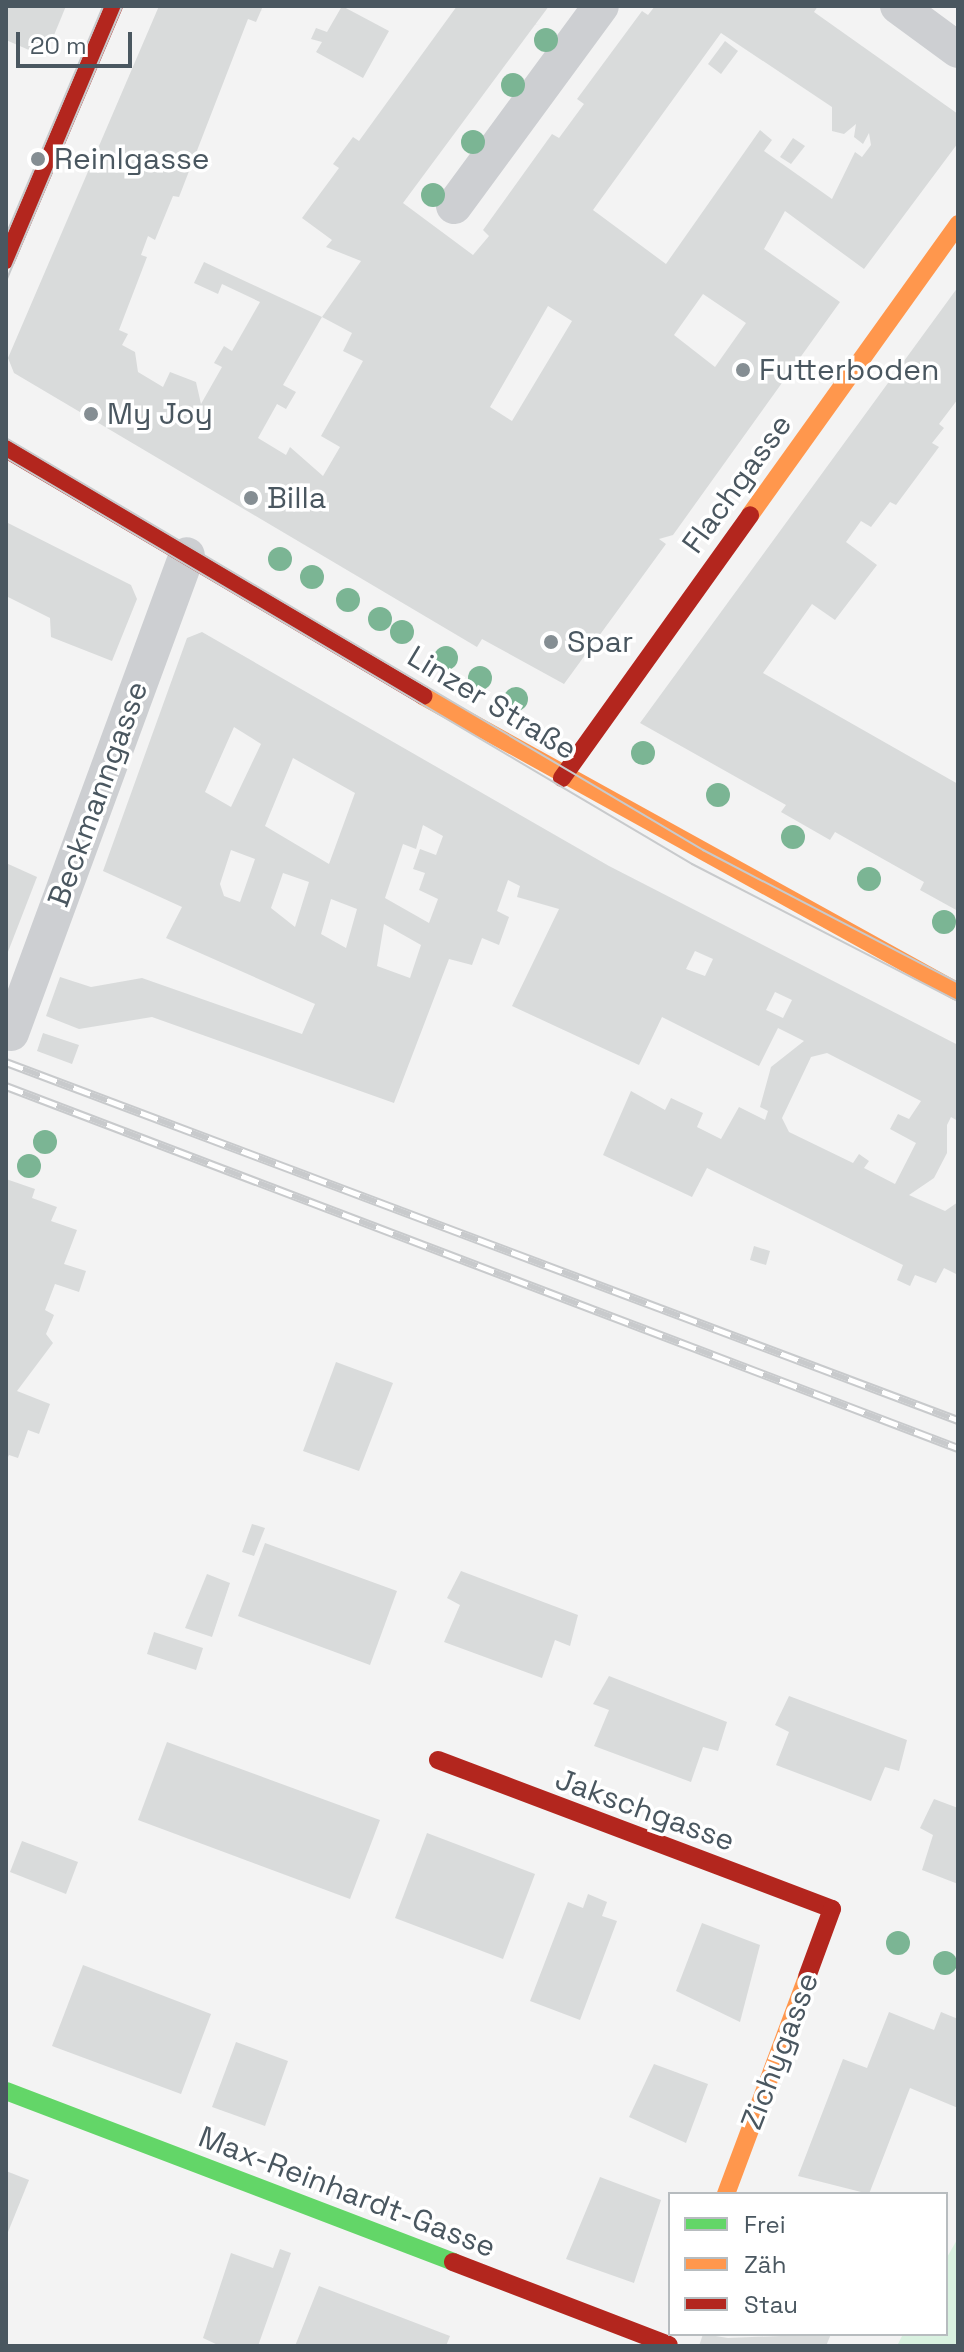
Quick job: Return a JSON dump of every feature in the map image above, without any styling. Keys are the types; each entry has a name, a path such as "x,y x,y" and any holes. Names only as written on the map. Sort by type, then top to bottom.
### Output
{"street":[{"path":"6,260 114,6"},
{"path":"454,206 601,6"},
{"path":"898,6 958,50"},
{"name":"Flachgasse","path":"562,778 958,224"},
{"name":"Linzer Straße","path":"6,449 562,778 958,992"},
{"name":"Beckmanngasse","path":"11,1033 187,555"},
{"name":"Jakschgasse","path":"438,1760 832,1909"},
{"name":"Zichygasse","path":"727,2192 832,1909"},
{"name":"Max-Reinhardt-Gasse","path":"6,2091 670,2342"}],"green space":[{"path":"958,2238 958,2346 897,2346 902,2336 948,2336 948,2256"}],"building":[{"path":"6,6 66,6 45,57 6,40"},
{"path":"159,6 263,6 256,22 248,19 179,197 173,196 155,240 148,236 141,255 147,257 119,330 128,334 122,345 135,352 138,372 163,387 170,372 196,382 201,404 222,367 214,363 224,346 232,351 260,302 222,284 218,294 194,283 204,262 322,317 361,261 326,247 332,240 302,218 339,168 333,164 353,137 359,141 457,6 549,6 403,203 473,255 489,236 483,230 552,134 559,138 584,104 577,99 642,11 648,15 655,6 818,6 814,12 958,114 958,143 864,269 785,211 764,249 840,302 673,535 659,539 666,544 564,684 482,639 477,647 14,373 8,358","holes":["721,33 832,107 832,131 844,134 856,124 854,137 863,144 869,133 871,145 862,157 855,152 832,199 764,151 772,140 760,130 666,264 593,210","703,294 746,323 715,367 674,335","548,306 572,321 512,421 490,407","322,317 352,333 343,351 363,361 321,436 340,447 323,476 290,447 286,455 258,438 277,404 286,409 296,392 283,385"]},
{"path":"342,6 389,31 363,78 316,52 322,42 311,39 316,28 327,32"},
{"path":"725,41 738,51 721,74 708,64"},
{"path":"793,138 805,146 791,164 780,157"},
{"path":"958,287 958,399 939,424 944,428 932,443 939,447 896,505 890,502 871,527 861,521 846,542 877,565 835,620 812,604 763,673 958,784 958,911 920,890 924,882 835,832 830,840 781,812 786,805 640,723"},
{"path":"6,522 131,585 137,599 112,661 51,637 50,618 6,596"},
{"path":"202,632 609,866 958,1045 958,1121 951,1117 947,1125 947,1153 934,1178 909,1195 945,1211 958,1202 958,1275 944,1268 936,1283 915,1275 910,1286 897,1280 903,1265 707,1168 692,1197 603,1155 631,1091 665,1110 671,1098 703,1113 697,1127 721,1139 739,1107 765,1120 768,1111 760,1107 771,1067 804,1041 778,1028 759,1066 662,1017 639,1065 512,1006 559,909 517,897 520,886 508,880 497,911 509,917 499,945 482,938 472,965 449,959 394,1103 152,1017 79,1029 46,1016 60,977 91,987 142,978 302,1034 315,1004 166,938 182,907 103,871 187,638","holes":["234,727 261,744 231,807 205,792","293,758 355,793 329,864 265,826","423,825 443,836 436,855 420,849 413,869 425,873 419,890 438,899 429,923 385,898 403,844 416,849","231,850 255,859 240,902 224,896 220,884","283,873 309,882 295,927 271,908","331,899 357,909 346,948 321,934","384,924 421,945 410,978 377,966","695,951 713,959 705,976 686,969","775,992 792,1000 783,1018 766,1010","827,1053 921,1101 909,1119 898,1114 890,1129 916,1143 895,1184 864,1168 869,1161 859,1154 853,1163 789,1132 782,1118 811,1057"]},
{"path":"6,863 37,877 6,957"},
{"path":"43,1033 79,1045 72,1064 37,1051"},
{"path":"6,1179 35,1189 32,1198 57,1207 51,1221 77,1230 64,1264 86,1271 79,1292 55,1284 45,1310 54,1315 46,1334 53,1343 17,1391 50,1404 39,1434 28,1430 18,1458 9,1455 6,1461"},
{"path":"754,1246 770,1251 766,1265 750,1260"},
{"path":"336,1362 393,1383 359,1471 303,1451"},
{"path":"252,1524 265,1528 254,1556 242,1552"},
{"path":"265,1543 397,1591 370,1665 238,1616"},
{"path":"461,1571 578,1615 570,1646 555,1640 542,1678 444,1642 460,1605 447,1598"},
{"path":"207,1574 230,1583 212,1637 185,1628"},
{"path":"154,1632 203,1648 196,1670 147,1654"},
{"path":"609,1676 727,1722 718,1751 703,1747 691,1782 594,1746 609,1710 593,1704"},
{"path":"789,1696 907,1740 899,1771 885,1767 871,1801 776,1765 789,1732 775,1725"},
{"path":"167,1742 380,1820 350,1899 138,1820"},
{"path":"934,1799 958,1808 958,1884 922,1870 933,1835 920,1828"},
{"path":"427,1833 535,1874 503,1959 395,1918"},
{"path":"22,1841 78,1862 66,1894 10,1872"},
{"path":"588,1894 607,1902 602,1916 617,1921 580,2020 530,2001 568,1902 583,1908"},
{"path":"702,1923 760,1945 740,2022 676,1991"},
{"path":"83,1965 211,2014 181,2094 52,2046"},
{"path":"889,2012 934,2030 941,2012 958,2019 958,2108 910,2088 870,2192 798,2176 843,2059 867,2068"},
{"path":"236,2042 288,2061 265,2126 212,2107"},
{"path":"654,2064 708,2084 686,2143 629,2117"},
{"path":"6,2171 29,2180 6,2237"},
{"path":"600,2177 661,2200 634,2283 566,2259"},
{"path":"280,2249 291,2253 258,2346 220,2346 203,2338 231,2253 273,2268"},
{"path":"319,2286 450,2336 446,2346 295,2346"},
{"path":"702,2336 830,2336 826,2346 699,2346"}],"tram line":[{"path":"6,235 103,6"},
{"path":"6,281 122,6"},
{"path":"6,438 703,850 958,983"},
{"path":"6,458 692,864 958,1001"}],"railway":[{"path":"6,1062 958,1420"},
{"path":"6,1086 958,1448"}],"traffic: fast":[{"path":"6,2091 453,2262"}],"traffic: slow":[{"path":"750,515 958,224"},
{"path":"423,696 958,992"},
{"path":"727,2192 807,1977"}],"traffic: jam":[{"path":"6,260 114,6"},
{"path":"6,449 423,696"},
{"path":"562,778 750,515"},
{"path":"438,1760 832,1909 807,1977"},
{"path":"453,2262 669,2345"}],"place":[{"name":"Reinlgasse","path":"38,159"},
{"name":"Futterboden","path":"743,370"},
{"name":"My Joy","path":"91,414"},
{"name":"Billa","path":"251,498"},
{"name":"Spar","path":"551,642"}]}
